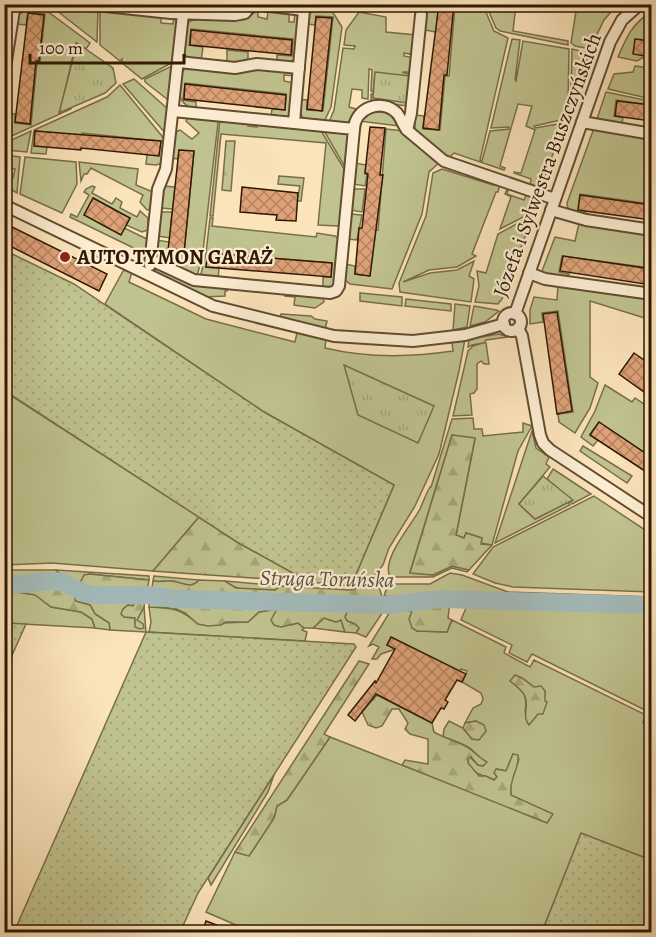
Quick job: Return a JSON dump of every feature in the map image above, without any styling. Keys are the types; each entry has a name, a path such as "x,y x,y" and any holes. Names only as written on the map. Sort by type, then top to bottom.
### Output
{"street":[{"path":"86,4 183,14 240,15 248,11 252,4 306,8 294,123"},
{"name":"Józefa i Sylwestra Buszczyńskich","path":"515,314 612,36 622,20 640,4"},
{"path":"4,74 14,8"},
{"path":"146,274 152,261 155,210 160,183 166,169 183,14"},
{"path":"407,130 411,113 421,15"},
{"path":"179,62 238,68 257,64 299,68"},
{"path":"152,261 194,280 330,293 336,291 339,286 355,123 360,113 374,106 395,112 407,130 444,161 553,204 586,220 651,230"},
{"path":"173,111 354,129"},
{"path":"582,122 651,134"},
{"path":"4,205 213,306 344,338 423,340 465,335 504,324"},
{"path":"529,273 545,279 651,294"},
{"path":"515,314 520,320 518,328 510,331 504,324 506,316 515,314"},
{"name":"Józefa i Sylwestra Buszczyńskich","path":"518,328 522,336 537,422 543,443 651,517"}],"green space":[{"path":"39,5 90,43 86,49 76,43 60,112 70,107 71,109 5,139 4,113 15,114 15,123 31,125 37,62 40,62 45,14 28,12 26,25 16,24 17,16 28,8 38,8"},
{"path":"52,5 98,9 97,42 52,7"},
{"path":"455,5 483,5 494,31 508,38 480,160 482,161 490,131 509,129 509,127 491,128 512,39 520,40 516,81 523,41 569,49 568,105 565,119 534,126 535,128 564,123 540,190 530,186 531,179 514,173 521,173 535,130 526,126 532,106 518,104 500,166 505,168 504,170 454,153 450,157 415,131 415,115 424,116 423,129 440,130 445,76 449,76"},
{"path":"486,5 516,5 513,31 568,41 568,45 500,31 496,28"},
{"path":"577,5 617,5 604,20 590,49 571,43"},
{"path":"314,8 332,11 342,27 331,107 324,122 303,119 299,108 299,99 307,100 307,110 323,111 333,17 316,16 315,25 307,24 308,15"},
{"path":"100,9 161,15 161,23 173,24 174,16 177,20 175,61 142,79 122,63 122,59 120,61 100,45"},
{"path":"258,10 258,17 267,19 268,11 289,13 289,22 294,22 295,13 300,17 296,57 292,61 277,62 277,55 292,56 293,39 191,29 189,45 203,47 201,61 185,55 186,26 190,21 212,16 244,20"},
{"path":"426,10 438,11 436,32 425,30"},
{"path":"359,12 386,17 386,32 416,35 415,55 404,53 404,56 414,58 414,72 402,72 411,75 408,106 371,102 371,94 373,98 375,72 373,92 371,91 372,70 369,69 368,99 362,98 362,90 352,89 349,107 356,109 348,123 329,122 334,110 343,48 354,49 355,46 344,45 346,30"},
{"path":"651,12 651,57 637,61 618,57 631,31"},
{"path":"77,43 113,68 116,83 105,93 59,113"},
{"path":"572,49 589,53 573,101 571,91"},
{"path":"227,50 248,52 248,59 240,64 227,63"},
{"path":"174,65 169,99 167,99 145,82 145,79"},
{"path":"635,66 651,68 651,105 647,98 608,89 614,74 633,72"},
{"path":"185,68 258,68 293,72 294,76 284,75 284,81 294,83 289,116 284,118 271,116 272,109 285,110 286,94 185,83 183,100 196,102 196,108 189,106 184,103 179,92 180,80"},
{"path":"375,72 410,76 408,103 373,98"},
{"path":"134,79 169,110 166,134 123,84"},
{"path":"120,85 166,141 162,163 146,164 147,155 160,141 82,133 81,136 36,131 47,147 46,154 31,153 34,130 107,97"},
{"path":"606,92 645,100 644,104 616,100 614,116 623,117 622,124 597,119"},
{"path":"367,111 388,112 399,126 359,121"},
{"path":"188,115 216,119 218,123 203,251 197,277 155,259 157,240 169,242 168,252 184,253 194,152 179,150 178,159 171,158 175,132 180,130 192,139 199,133 186,121"},
{"path":"220,119 248,123 248,126 257,127 258,124 320,129 346,172 342,222 338,226 318,225 326,143 221,134 213,216 210,216"},
{"path":"594,128 651,136 651,204 580,194 578,210 586,211 585,215 568,210 567,203"},
{"path":"323,129 349,134 348,168 345,167"},
{"path":"386,129 404,131 441,161 429,172 422,214 392,289 350,284 344,279 345,264 355,266 355,274 370,276 375,230 378,230"},
{"path":"31,131 27,152 5,150 5,143"},
{"path":"226,141 235,141 231,191 222,190"},
{"path":"5,155 20,157 17,193 5,186 5,177 13,178 15,169 8,168 5,164"},
{"path":"25,157 76,162 77,184 62,213 20,194"},
{"path":"79,162 138,169 136,185 153,192 152,209 147,210 140,202 143,195 91,168 87,174 84,174 81,181"},
{"path":"355,163 366,165 365,186 353,184"},
{"path":"442,169 493,185 500,184 472,254 476,256 457,267 429,270 403,282 430,273 457,270 474,261 469,276 474,279 471,302 400,292 399,283 426,216 433,173"},
{"path":"279,176 304,178 301,201 297,201 300,186 278,184"},
{"path":"92,186 95,187 92,193 112,204 116,198 122,202 120,208 137,217 140,211 148,218 148,230 142,232 126,225 130,218 93,198 124,228 149,240 148,255 70,217 71,214 77,217 89,195 84,192"},
{"path":"163,186 175,187 173,209 161,208"},
{"path":"508,187 507,194 524,200 527,193 538,197 533,212 500,229 511,197 505,194"},
{"path":"352,189 365,189 362,212 350,210"},
{"path":"159,212 172,212 170,238 158,236"},
{"path":"350,214 362,215 357,240 347,239"},
{"path":"533,215 502,299 498,304 475,302 479,286 477,271 486,273 498,234"},
{"path":"210,218 213,218 212,226 316,237 317,233 335,236 339,239 335,284 328,290 323,289 323,277 331,277 332,263 208,253 206,267 219,268 218,279 200,278 206,253"},
{"path":"579,223 651,233 651,268 562,256 559,272 569,274 566,278 543,274 542,271 555,237 575,241"},
{"path":"4,250 74,284 264,412 394,485 351,586 309,582 237,542 5,391"},
{"path":"156,267 227,286 227,291 225,291 225,296 204,297 155,272"},
{"path":"123,271 132,272 129,282 206,319 295,342 297,333 326,339 325,348 357,354 405,355 453,351 452,342 465,339 439,454 415,506 389,548 383,565 371,580 351,586 394,485 264,412 105,304"},
{"path":"558,284 651,296 651,320 590,301 590,377 598,383 590,408 575,433 559,422 558,414 573,412 558,311 542,313 543,322 530,324 530,310 534,297 557,300"},
{"path":"285,291 320,296 324,302 315,308 294,305 295,297 285,296"},
{"path":"360,293 402,297 402,306 360,301"},
{"path":"406,299 451,304 451,311 405,306"},
{"path":"455,304 470,306 467,327 453,330"},
{"path":"474,306 499,311 485,322 470,326"},
{"path":"281,314 311,316 327,321 325,329 280,317"},
{"path":"499,334 508,337 486,340 484,343 486,343 489,364 481,361 477,364 477,389 470,394 472,415 453,416 468,351 473,346 483,343 468,347 469,339"},
{"path":"344,365 434,406 418,443 358,415"},
{"path":"605,385 632,402 635,398 651,409 651,457 599,422 590,434 598,440 593,446 581,437 595,411"},
{"path":"4,391 199,517 153,571 52,563 5,565"},
{"path":"473,418 474,429 482,429 483,436 523,432 523,423 532,426 518,451 492,545 481,543 482,538 466,533 464,538 456,535 475,439 452,435 410,572 433,575 452,566 469,570 467,572 452,568 433,577 390,577 388,570 393,552 431,487 452,419"},
{"path":"532,431 536,448 549,457 546,464 550,467 519,504 535,519 568,502 570,505 495,543"},
{"path":"452,435 475,438 456,535 464,538 466,533 482,538 481,544 492,545 469,570 452,566 433,575 410,573"},
{"path":"583,446 632,476 627,483 580,451"},
{"path":"553,469 591,494 572,504 570,501 572,500 547,479"},
{"path":"543,476 573,500 535,519 519,504"},
{"path":"594,496 651,534 651,592 513,587 473,574 493,547"},
{"path":"199,517 237,542 309,582 153,571"},
{"path":"4,570 56,570 65,581 45,578 5,582"},
{"path":"56,570 149,576 149,580 89,574 81,581 85,590 65,581"},
{"path":"450,573 462,575 508,592 651,597 651,604 442,596 415,599 384,596 388,584 430,584"},
{"path":"84,575 149,580 147,592 104,593 85,590 81,581"},
{"path":"154,576 199,580 188,585 173,581 153,581"},
{"path":"199,580 225,581 236,588 275,590 281,586 351,590 375,584 379,587 383,600 380,602 151,593 153,581 173,581 192,585"},
{"path":"225,581 281,586 275,590 249,590 230,585"},
{"path":"57,585 74,591 75,601 90,605 95,614 109,623 110,630 95,628 92,619 81,612 51,607 35,595 17,592 15,588"},
{"path":"4,588 15,588 17,592 35,594 51,607 81,612 92,619 95,628 5,623"},
{"path":"74,591 89,597 136,599 133,606 128,605 123,609 124,617 135,618 135,622 144,607 146,632 110,630 109,623 95,614 90,605 75,601"},
{"path":"150,597 175,601 357,605 356,609 347,612 345,617 347,621 359,628 356,633 345,632 341,620 336,622 324,618 313,628 304,628 298,623 281,627 274,625 271,620 277,609 259,612 248,622 226,622 221,625 208,626 198,624 185,613 174,608 149,607"},
{"path":"145,598 144,607 137,620 143,624 144,628 140,629 135,627 135,618 124,617 121,614 128,605 133,606 136,599"},
{"path":"441,600 450,602 448,618 452,620 447,632 417,631 412,628 409,619 412,611 391,610 393,606"},
{"path":"473,603 651,611 651,713 532,654 527,662 509,653 512,645 461,620 466,608"},
{"path":"357,605 384,607 366,637 356,633 359,628 347,621 345,617 347,612 356,609"},
{"path":"149,607 175,610 198,624 248,622 259,612 278,609 291,625 298,623 304,628 302,630 307,632 305,641 149,632 151,622"},
{"path":"391,610 412,611 417,631 447,632 452,620 506,647 504,653 530,667 534,660 646,715 643,723 651,727 651,860 581,834 542,932 252,932 206,912 235,852 249,856 274,818 277,806 287,800 330,737 509,807 510,784 519,759 513,754 506,771 497,769 497,777 494,780 473,771 469,764 470,757 478,765 483,766 486,762 471,749 443,737 444,729 449,721 463,728 472,739 476,721 465,723 473,708 481,704 483,699 481,693 462,682 467,671 461,669 456,679 391,638 387,645 396,649 381,654 377,659 372,659 379,647 373,644 369,646","holes":["522,678 534,687 545,691 542,706 533,719 525,712 526,699"]},
{"path":"324,618 336,622 341,620 345,632 313,628"},
{"path":"4,623 26,624 5,671"},
{"path":"146,632 354,644 356,647 198,893 180,932 14,932"},
{"path":"359,661 369,664 324,734 330,737 287,800 277,806 274,818 249,856 235,852"},
{"path":"515,675 534,687 541,686 545,691 547,702 543,714 538,714 529,725 526,719 524,694 510,681"},
{"path":"377,695 432,723 434,732 467,747 487,762 483,766 478,765 471,757 468,759 468,763 479,776 486,776 494,780 497,777 494,773 496,769 506,771 513,754 518,755 511,795 553,814 547,823 402,765 405,760 428,764 428,739 410,734 405,729 408,723 399,709 392,709 382,726 376,728 368,725 362,712"},
{"path":"476,721 484,725 486,731 479,740 472,739 463,728 465,723"},
{"path":"274,775 268,792 211,885 208,878"},
{"path":"581,833 651,860 651,932 542,932"}],"building":[{"path":"439,4 454,4 439,130 423,128"},
{"path":"28,13 44,15 39,61 36,61 30,124 15,122"},
{"path":"316,17 332,18 322,111 307,109"},
{"path":"191,30 292,40 291,55 190,45"},
{"path":"635,39 651,41 651,57 633,54"},
{"path":"185,84 286,95 285,110 184,99"},
{"path":"617,101 651,105 651,121 615,116"},
{"path":"370,127 385,128 380,175 383,175 370,276 355,274 359,228 362,228 368,174 365,173"},
{"path":"35,131 161,141 159,156 34,146"},
{"path":"179,150 194,151 184,253 168,251"},
{"path":"242,187 298,193 296,221 276,220 277,215 240,212"},
{"path":"580,195 651,205 651,220 578,210"},
{"path":"93,198 130,218 121,235 84,215"},
{"path":"4,223 107,274 99,291 4,243"},
{"path":"208,253 332,263 331,277 206,267"},
{"path":"563,256 651,269 651,285 560,271"},
{"path":"557,312 572,411 557,414 543,314"},
{"path":"634,353 651,365 651,397 619,374"},
{"path":"599,422 651,457 651,475 590,435"},
{"path":"391,637 466,674 462,682 457,680 445,700 448,702 444,709 441,708 432,723 376,694 355,721 348,715 375,681 376,683 395,649 387,645"},
{"path":"206,921 235,932 202,933"}],"waterway":[{"name":"Struga Toruńska","path":"4,586 50,581 62,582 85,593 96,595 150,595 174,599 387,605 440,599 652,605"}],"place":[{"name":"AUTO TYMON GARAŻ","path":"65,257"}]}
